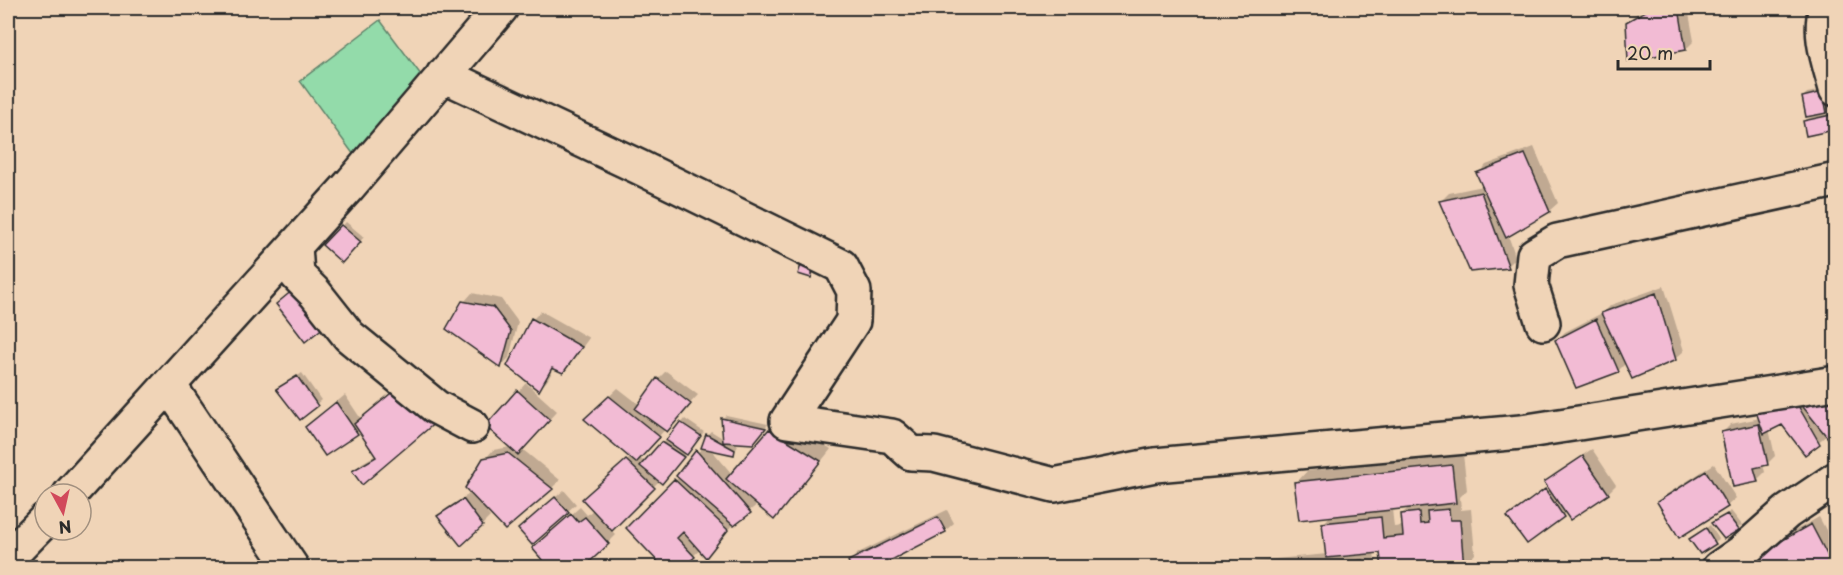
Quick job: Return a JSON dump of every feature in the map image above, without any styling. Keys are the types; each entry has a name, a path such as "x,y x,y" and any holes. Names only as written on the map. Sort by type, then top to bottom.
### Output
{"street":[{"path":"81,482 349,186 501,8"},
{"path":"1826,8 1823,18 1823,35 1836,89"},
{"path":"443,75 639,166 841,266 854,291 852,321 787,421 892,436 911,453 934,454 1054,485 1155,465 1521,432 1836,383"},
{"path":"1543,323 1531,285 1534,255 1557,241 1836,180"},
{"path":"294,246 297,274 349,336 436,407 472,426"},
{"path":"169,385 292,567"},
{"path":"1719,567 1742,552 1787,512 1836,479"},
{"path":"8,558 33,532"}],"green space":[{"path":"380,20 430,87 362,166 300,81"}],"building":[{"path":"1651,8 1679,8 1686,50 1628,61 1626,22"},
{"path":"1823,92 1827,113 1806,117 1802,97"},
{"path":"1831,115 1834,130 1806,136 1803,121"},
{"path":"1525,154 1550,212 1506,238 1476,173"},
{"path":"1481,192 1509,268 1470,272 1439,201"},
{"path":"341,225 361,242 342,263 322,245"},
{"path":"801,265 814,268 811,278 798,274"},
{"path":"299,285 329,323 305,342 276,304"},
{"path":"1656,293 1676,360 1632,379 1601,313"},
{"path":"462,301 493,307 511,331 501,368 446,329"},
{"path":"531,318 582,347 563,373 552,368 539,391 507,366"},
{"path":"1596,319 1619,372 1576,388 1555,340"},
{"path":"297,376 318,406 300,420 276,389"},
{"path":"657,378 691,404 667,432 635,409"},
{"path":"402,384 436,422 362,485 352,471 376,457 354,424"},
{"path":"517,390 550,420 518,455 485,426"},
{"path":"609,396 660,437 636,463 584,419"},
{"path":"1793,397 1820,444 1805,455 1782,425 1764,434 1755,409"},
{"path":"1836,397 1836,448 1803,407"},
{"path":"336,402 358,434 325,456 305,427"},
{"path":"721,418 766,428 753,444 723,442"},
{"path":"680,422 701,436 687,455 666,440"},
{"path":"1759,424 1768,465 1754,468 1758,482 1733,487 1721,432"},
{"path":"769,429 821,461 774,520 726,479"},
{"path":"706,434 735,450 734,455 701,448"},
{"path":"661,442 684,457 662,484 640,466"},
{"path":"696,450 751,513 734,526 676,476"},
{"path":"508,453 553,489 505,530 465,488 483,458"},
{"path":"1583,456 1609,494 1570,520 1544,482"},
{"path":"626,460 655,488 612,531 582,499"},
{"path":"1452,465 1456,503 1299,520 1294,482"},
{"path":"1706,471 1728,507 1679,538 1657,502"},
{"path":"674,479 728,530 706,558 683,532 677,538 695,557 681,568 664,568 626,528"},
{"path":"1545,489 1564,517 1527,544 1507,517"},
{"path":"555,497 569,513 532,545 518,529"},
{"path":"463,499 483,526 461,546 437,516"},
{"path":"1449,509 1450,520 1460,520 1464,567 1382,568 1380,553 1326,558 1322,523 1381,517 1383,538 1403,536 1401,514 1419,512 1420,524 1428,523 1427,511"},
{"path":"571,514 578,522 585,517 609,544 583,568 549,568 532,548"},
{"path":"1727,514 1739,530 1724,539 1711,523"},
{"path":"938,517 946,532 876,568 851,568 848,561"},
{"path":"1811,524 1834,568 1760,568 1755,556"},
{"path":"1706,528 1716,544 1700,554 1689,539"},
{"path":"1363,560 1363,568 1291,568"}]}
